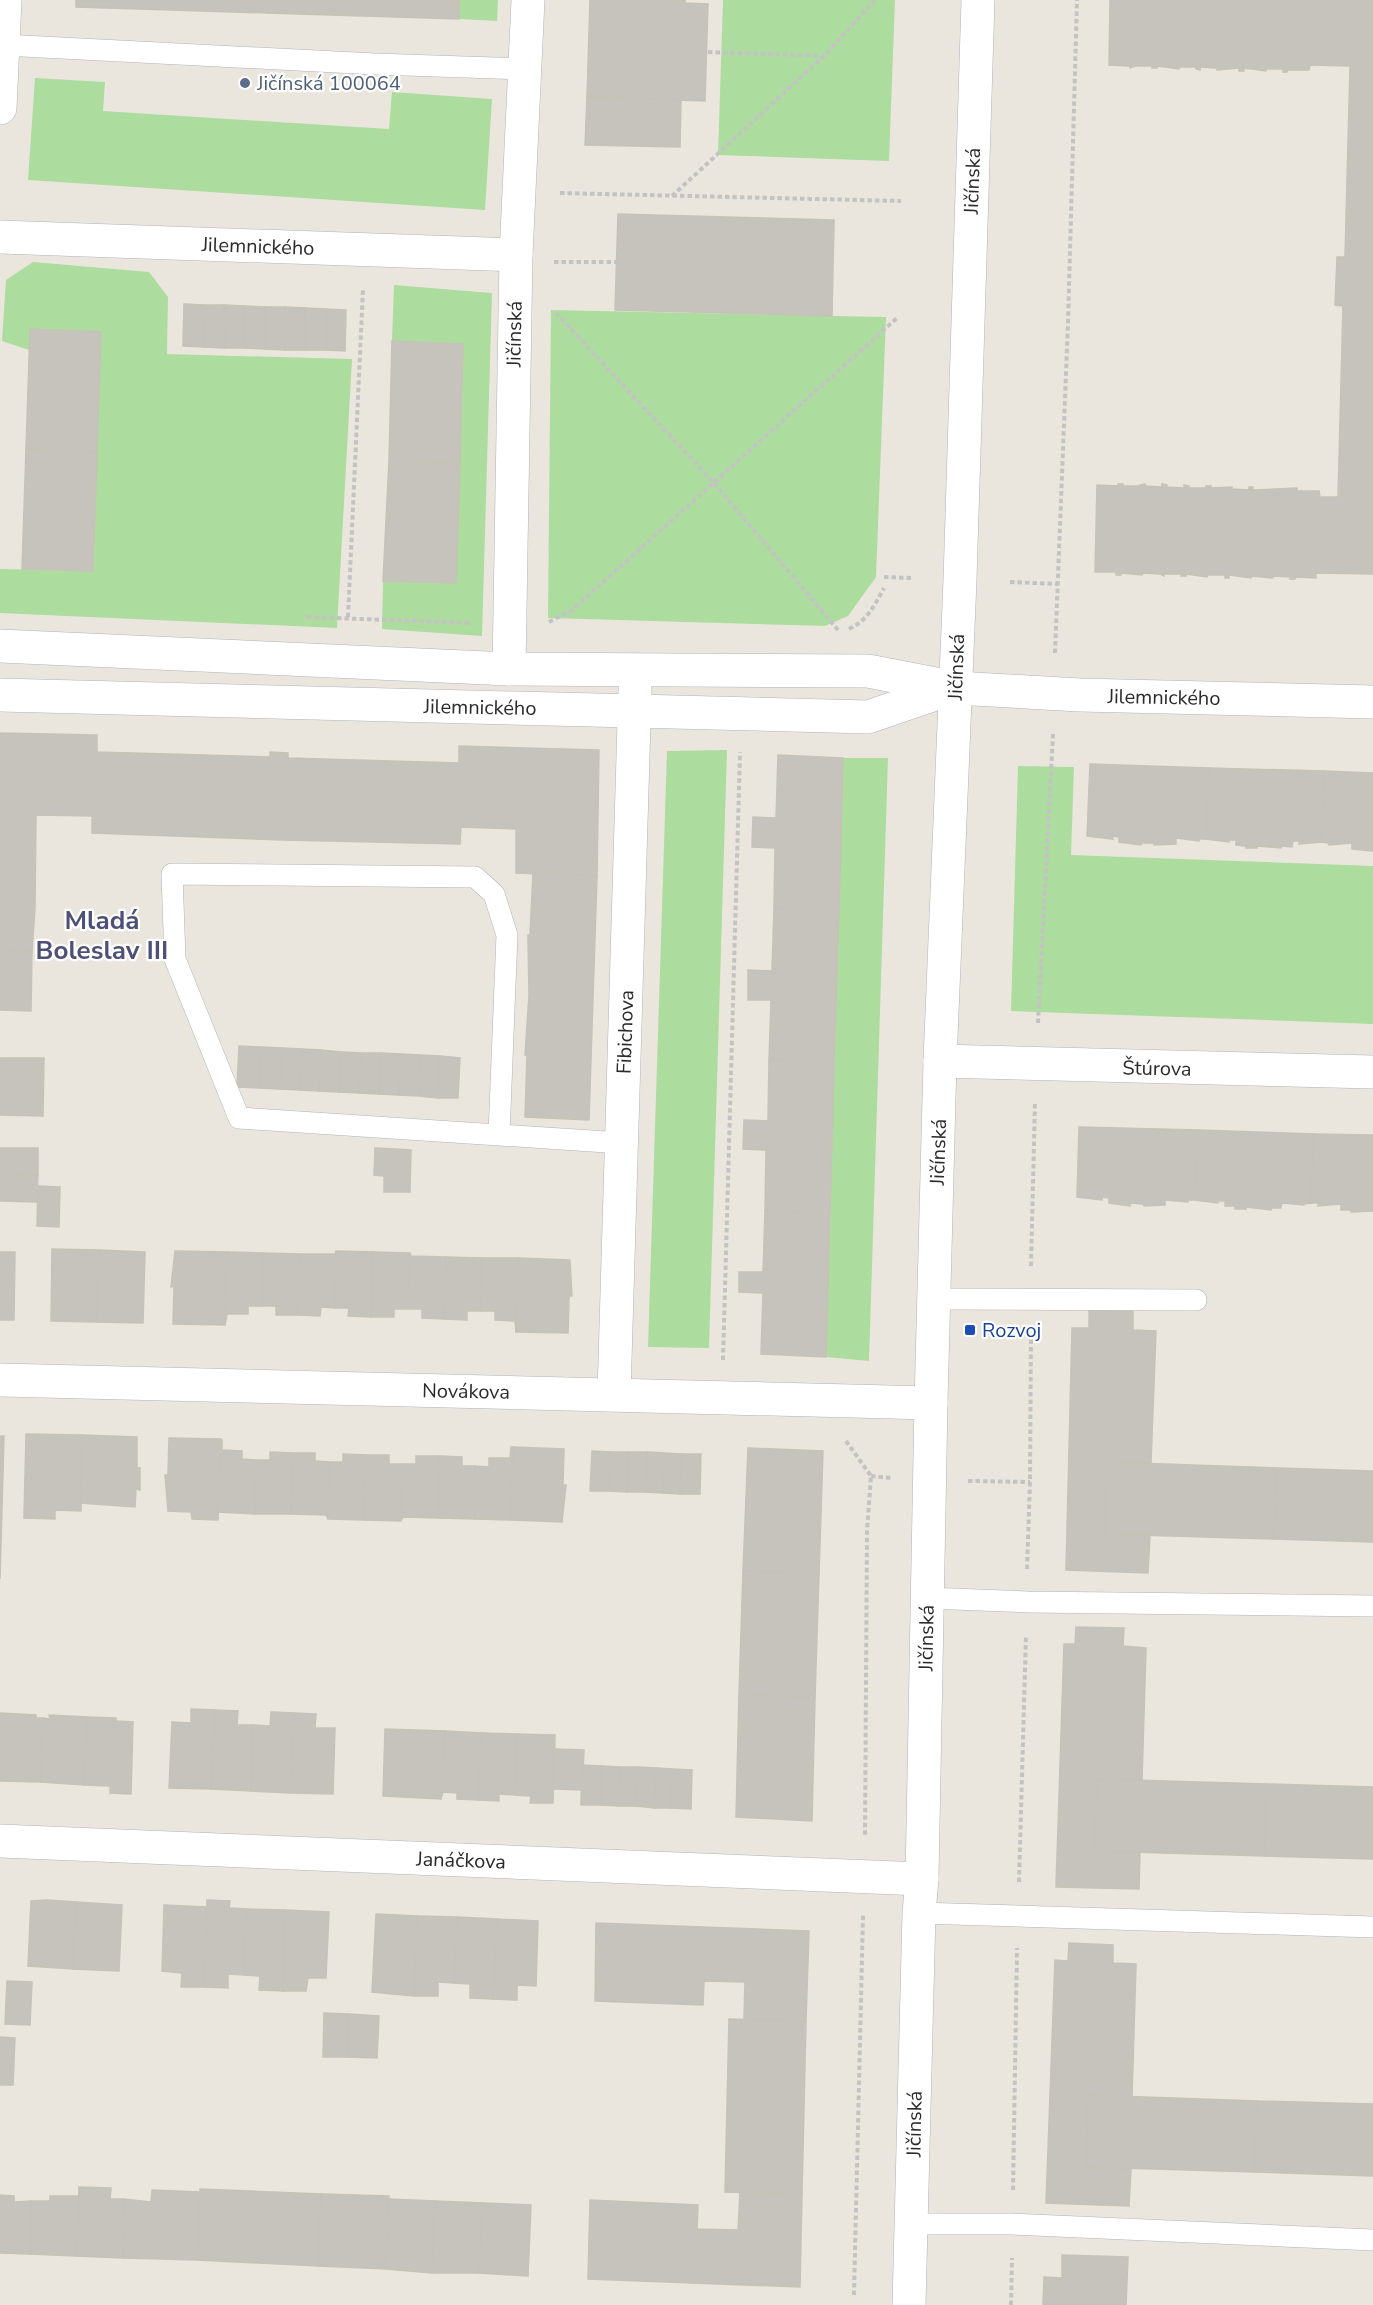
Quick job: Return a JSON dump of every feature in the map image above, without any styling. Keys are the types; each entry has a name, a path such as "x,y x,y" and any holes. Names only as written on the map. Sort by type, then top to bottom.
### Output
{"street":[{"path":"0,108 5,0"},
{"name":"Jičínská","path":"509,669 516,255 528,0"},
{"name":"Jičínská","path":"909,2305 919,1913 922,1879 940,1061 956,688 978,0"},
{"name":"Jilemnického","path":"0,237 516,255"},
{"name":"Jilemnického","path":"0,646 509,669 868,671 956,688 1080,695 1373,702"},
{"name":"Fibichova","path":"614,1394 635,670"},
{"name":"Jilemnického","path":"0,695 868,717 956,688"},
{"name":"Štúrova","path":"940,1061 1373,1072"},
{"name":"Novákova","path":"0,1380 931,1403"},
{"name":"Janáčkova","path":"0,1841 922,1879"}],"lane":[{"path":"3,45 375,64 526,69"},
{"path":"499,1135 507,935 494,894 475,877 172,874 175,959 239,1118 499,1135 622,1143"},
{"path":"934,1299 1197,1300"},
{"path":"927,1598 1028,1602 1373,1606"},
{"path":"919,1913 1373,1927"},
{"path":"912,2224 1011,2224 1373,2240"}],"path":[{"path":"672,196 824,56 875,0"},
{"path":"1055,662 1077,0"},
{"path":"708,52 824,56"},
{"path":"549,193 901,201"},
{"path":"355,662 348,617 364,250"},
{"path":"547,262 616,262"},
{"path":"554,311 713,482 840,633"},
{"path":"884,577 912,578"},
{"path":"1010,582 1058,584"},
{"path":"831,635 860,624 869,616 884,588"},
{"path":"542,626 553,626"},
{"path":"720,1396 740,715"},
{"path":"1027,1575 1036,1065 1054,723"},
{"path":"842,1436 871,1476 867,1532 865,1844"},
{"path":"1019,1884 1026,1629"},
{"path":"854,2295 863,1907"},
{"path":"1013,2197 1017,1944"},
{"path":"1011,2305 1012,2258"}],"green space":[{"path":"459,0 498,0 497,21 459,19"},
{"path":"723,0 895,0 889,161 718,155"},
{"path":"35,78 105,82 103,111 389,129 392,92 492,99 485,210 28,180"},
{"path":"33,262 149,272 168,297 167,354 352,359 337,628 0,613 0,569 93,571 101,332 30,329 29,350 2,341 6,280"},
{"path":"394,285 492,293 482,636 382,629 383,581 456,583 463,344 392,341"},
{"path":"551,310 886,317 876,577 848,616 825,626 548,618"},
{"path":"727,750 709,1348 648,1347 667,751"},
{"path":"843,758 888,758 869,1361 826,1357"},
{"path":"1018,766 1074,767 1071,855 1373,866 1373,1024 1011,1011"}],"building":[{"path":"76,0 267,0 267,13 76,7"},
{"path":"267,0 459,0 459,19 267,13"},
{"path":"590,0 685,0 685,3 708,4 705,101 587,97"},
{"path":"1110,0 1373,0 1373,574 1316,573 1316,578 1295,577 1295,579 1290,579 1291,577 1273,576 1273,578 1251,576 1251,578 1229,575 1229,578 1225,578 1225,575 1208,575 1207,577 1186,574 1186,576 1181,576 1182,574 1164,574 1164,576 1121,573 1121,575 1116,575 1116,572 1095,572 1097,485 1140,486 1145,484 1145,486 1162,487 1162,484 1167,485 1166,487 1184,488 1184,485 1189,486 1188,488 1211,486 1210,488 1232,487 1232,489 1249,490 1249,487 1253,487 1253,490 1297,488 1297,491 1319,491 1320,497 1338,497 1343,306 1335,305 1337,257 1345,257 1350,66 1310,65 1309,70 1283,72 1283,69 1266,69 1266,71 1244,68 1244,71 1239,71 1239,68 1217,70 1217,68 1200,67 1200,70 1196,67 1179,67 1179,69 1135,66 1130,68 1130,66 1109,65"},
{"path":"587,97 681,100 680,147 585,145"},
{"path":"618,214 834,220 832,316 615,310"},
{"path":"184,304 203,305 204,347 183,346"},
{"path":"203,305 224,305 225,348 204,347"},
{"path":"224,305 244,306 245,348 225,348"},
{"path":"244,306 265,307 265,349 245,348"},
{"path":"265,307 285,307 285,350 265,349"},
{"path":"285,307 305,308 306,350 285,350"},
{"path":"305,308 326,309 326,350 306,350"},
{"path":"326,309 346,310 345,351 326,350"},
{"path":"30,329 101,332 97,452 26,449"},
{"path":"392,341 463,344 460,464 389,461"},
{"path":"26,449 97,452 93,571 22,569"},
{"path":"389,461 460,464 456,583 383,581"},
{"path":"0,733 97,735 97,752 270,757 270,752 288,753 288,758 459,763 459,746 599,750 597,876 516,873 516,829 461,827 460,844 283,840 92,833 92,816 36,815 32,951 0,950"},
{"path":"778,755 843,758 839,910 774,908 775,848 752,847 753,817 776,818"},
{"path":"1090,764 1209,768 1206,839 1199,839 1199,841 1176,838 1176,844 1141,843 1141,845 1119,842 1119,837 1112,836 1113,839 1087,836"},
{"path":"1209,768 1324,771 1322,842 1299,844 1299,841 1293,841 1292,847 1246,848 1246,846 1236,845 1236,840 1229,840 1229,842 1206,839"},
{"path":"1324,771 1373,773 1373,851 1352,849 1352,843 1329,845 1329,843 1322,842"},
{"path":"533,873 597,876 589,1120 525,1117 527,1055 525,1055 529,996 528,935 530,935"},
{"path":"774,908 839,910 834,1062 769,1060 771,1000 748,1000 748,970 772,971"},
{"path":"0,950 32,951 31,1011 0,1010"},
{"path":"239,1046 261,1047 259,1088 237,1087"},
{"path":"261,1047 282,1048 280,1089 259,1088"},
{"path":"282,1048 302,1049 300,1090 280,1089"},
{"path":"302,1049 321,1050 319,1091 300,1090"},
{"path":"321,1050 341,1052 339,1092 319,1091"},
{"path":"341,1052 361,1053 359,1093 339,1092"},
{"path":"361,1053 381,1053 379,1094 359,1093"},
{"path":"381,1053 401,1054 399,1095 379,1094"},
{"path":"401,1054 420,1055 419,1096 399,1095"},
{"path":"420,1055 440,1056 438,1098 419,1096"},
{"path":"440,1056 460,1058 458,1098 438,1098"},
{"path":"0,1058 44,1058 43,1116 0,1115"},
{"path":"769,1060 834,1062 830,1213 765,1211 766,1150 743,1149 744,1120 768,1121"},
{"path":"1079,1127 1198,1130 1195,1200 1188,1200 1188,1202 1165,1200 1165,1205 1144,1206 1130,1203 1130,1206 1109,1203 1109,1198 1102,1197 1102,1200 1077,1197"},
{"path":"1198,1130 1314,1134 1311,1203 1304,1205 1282,1203 1281,1208 1271,1208 1271,1210 1246,1207 1246,1209 1235,1209 1235,1206 1225,1206 1225,1201 1218,1201 1218,1203 1195,1200"},
{"path":"1314,1134 1373,1135 1373,1211 1351,1212 1351,1210 1341,1210 1341,1204 1318,1206 1318,1203 1311,1203"},
{"path":"0,1148 38,1148 38,1175 0,1174"},
{"path":"375,1148 411,1150 410,1192 384,1192 384,1176 374,1175"},
{"path":"0,1174 38,1175 37,1202 0,1201"},
{"path":"38,1186 60,1187 59,1227 37,1226"},
{"path":"765,1211 830,1213 826,1357 761,1354 763,1293 739,1292 739,1272 763,1272"},
{"path":"52,1249 99,1250 97,1322 51,1321"},
{"path":"99,1250 145,1252 143,1323 97,1322"},
{"path":"175,1251 227,1252 225,1325 173,1324 174,1286 171,1287"},
{"path":"336,1251 373,1252 371,1317 348,1316 349,1308 335,1308"},
{"path":"336,1251 335,1308 321,1307 320,1316 298,1315 299,1254 335,1254"},
{"path":"0,1252 15,1252 14,1320 0,1320"},
{"path":"227,1252 263,1253 262,1306 248,1306 248,1314 227,1314 225,1325"},
{"path":"373,1252 410,1253 408,1309 394,1309 394,1317 371,1317"},
{"path":"263,1253 299,1254 298,1315 276,1315 276,1306 262,1306"},
{"path":"410,1253 411,1256 446,1257 444,1319 422,1318 422,1309 408,1309"},
{"path":"446,1257 482,1258 481,1311 467,1311 467,1320 444,1319"},
{"path":"482,1258 518,1258 516,1332 515,1321 495,1320 495,1311 481,1311"},
{"path":"518,1258 570,1260 572,1296 569,1296 568,1333 516,1332"},
{"path":"1089,1310 1133,1311 1133,1330 1156,1331 1151,1463 1107,1462 1105,1534 1150,1535 1148,1573 1066,1570 1072,1328 1089,1328"},
{"path":"26,1434 82,1435 81,1511 55,1510 55,1519 24,1518"},
{"path":"82,1435 137,1437 140,1490 136,1489 135,1507 81,1503"},
{"path":"0,1436 4,1436 0,1579"},
{"path":"169,1438 220,1439 218,1520 192,1519 191,1512 168,1511 165,1475 168,1475"},
{"path":"220,1439 222,1450 242,1451 242,1459 256,1460 255,1514 218,1512"},
{"path":"511,1447 513,1447 511,1520 475,1519 475,1466 489,1467 489,1458 510,1458"},
{"path":"513,1447 564,1449 563,1485 566,1485 562,1522 511,1520"},
{"path":"748,1448 823,1451 819,1574 743,1571"},
{"path":"592,1451 611,1452 610,1491 590,1491"},
{"path":"270,1452 293,1453 291,1514 255,1514 256,1460 270,1460"},
{"path":"611,1452 629,1452 627,1492 610,1491"},
{"path":"629,1452 647,1452 645,1492 627,1492"},
{"path":"647,1452 664,1453 663,1493 645,1492"},
{"path":"293,1453 315,1453 315,1461 329,1462 328,1519 326,1515 291,1514"},
{"path":"664,1453 682,1454 680,1494 663,1493"},
{"path":"343,1454 366,1455 364,1520 328,1519 329,1462 343,1462"},
{"path":"682,1454 701,1454 700,1494 680,1494"},
{"path":"366,1455 389,1455 389,1464 403,1464 401,1521 364,1520"},
{"path":"416,1456 439,1456 438,1518 403,1517 401,1521 403,1464 416,1464"},
{"path":"439,1456 462,1457 462,1466 475,1466 475,1519 438,1518"},
{"path":"1107,1462 1277,1468 1274,1539 1105,1534"},
{"path":"1277,1468 1373,1471 1373,1542 1274,1539"},
{"path":"743,1571 819,1574 815,1698 739,1694"},
{"path":"1076,1627 1124,1628 1123,1646 1146,1648 1142,1780 1097,1779 1095,1851 1140,1852 1139,1889 1056,1887 1064,1644 1075,1644"},
{"path":"739,1694 815,1698 812,1821 736,1817"},
{"path":"191,1709 215,1710 211,1789 169,1788 172,1722 191,1723"},
{"path":"215,1710 238,1711 237,1725 253,1725 251,1791 211,1789"},
{"path":"271,1712 294,1713 290,1793 251,1791 253,1725 270,1726"},
{"path":"0,1713 36,1715 36,1718 43,1718 41,1782 0,1781"},
{"path":"294,1713 316,1714 315,1728 335,1728 333,1794 290,1793"},
{"path":"49,1715 87,1717 84,1785 41,1782 43,1718 50,1719"},
{"path":"87,1717 116,1718 116,1721 133,1722 131,1794 110,1793 110,1786 84,1785"},
{"path":"385,1729 445,1731 441,1799 383,1796"},
{"path":"445,1731 481,1733 478,1800 457,1799 457,1793 443,1792 441,1799"},
{"path":"481,1733 517,1734 515,1795 499,1794 499,1801 478,1800"},
{"path":"517,1734 555,1735 553,1803 530,1803 531,1796 515,1795"},
{"path":"555,1749 584,1750 582,1790 554,1789"},
{"path":"582,1765 602,1766 601,1805 581,1805"},
{"path":"602,1766 620,1767 618,1806 601,1805"},
{"path":"620,1767 638,1767 636,1806 618,1806"},
{"path":"638,1767 656,1768 654,1808 636,1806"},
{"path":"656,1768 672,1769 671,1808 654,1808"},
{"path":"672,1769 692,1770 691,1809 671,1808"},
{"path":"1097,1779 1267,1784 1265,1856 1095,1851"},
{"path":"1267,1784 1373,1787 1373,1859 1265,1856"},
{"path":"207,1900 230,1901 229,1908 246,1909 244,1975 228,1974 228,1988 204,1987"},
{"path":"31,1901 76,1902 73,1969 28,1966"},
{"path":"76,1902 122,1905 119,1971 73,1969"},
{"path":"164,1905 206,1907 204,1987 181,1987 182,1973 162,1971"},
{"path":"246,1909 285,1910 283,1991 259,1990 260,1976 244,1975"},
{"path":"285,1910 329,1912 326,1978 308,1978 306,1991 283,1991"},
{"path":"376,1914 417,1916 414,1996 372,1992"},
{"path":"417,1916 457,1917 454,1983 438,1982 438,1996 414,1996"},
{"path":"457,1917 497,1919 493,1999 470,1998 470,1984 454,1983"},
{"path":"497,1919 538,1921 536,1986 517,1985 517,2000 493,1999"},
{"path":"596,1923 809,1931 806,2021 744,2019 745,1982 704,1981 703,2005 595,2001"},
{"path":"1069,1943 1113,1945 1113,1963 1136,1964 1132,2097 1088,2095 1086,2167 1131,2169 1129,2206 1046,2203 1055,1960 1068,1961"},
{"path":"7,1981 32,1982 30,2025 5,2024"},
{"path":"324,2013 349,2014 347,2057 323,2057"},
{"path":"349,2014 379,2016 377,2058 347,2057"},
{"path":"729,2019 806,2021 802,2194 725,2192"},
{"path":"0,2037 15,2038 13,2085 0,2085"},
{"path":"1088,2095 1257,2101 1254,2172 1086,2167"},
{"path":"1257,2101 1373,2104 1373,2176 1254,2172"},
{"path":"79,2187 111,2188 110,2199 124,2199 123,2258 76,2256"},
{"path":"200,2189 321,2194 318,2266 197,2260"},
{"path":"152,2190 200,2192 197,2260 123,2258 124,2199 151,2202"},
{"path":"740,2192 802,2194 800,2287 588,2279 590,2200 698,2205 697,2229 738,2230"},
{"path":"321,2194 389,2196 386,2269 318,2266"},
{"path":"0,2195 14,2196 14,2202 31,2201 30,2254 0,2253"},
{"path":"50,2196 79,2196 76,2256 30,2254 31,2201 50,2201"},
{"path":"388,2199 435,2201 432,2273 386,2269"},
{"path":"435,2201 483,2203 479,2273 432,2273"},
{"path":"483,2203 531,2205 528,2276 479,2273"},
{"path":"1062,2255 1128,2257 1126,2305 1043,2305 1044,2277 1062,2278"}],"place":[{"name":"Jičínská 100064","path":"245,83"},
{"name":"Rozvoj","path":"970,1330"}],"district":[{"name":"Mladá Boleslav III","path":"102,935"}]}
